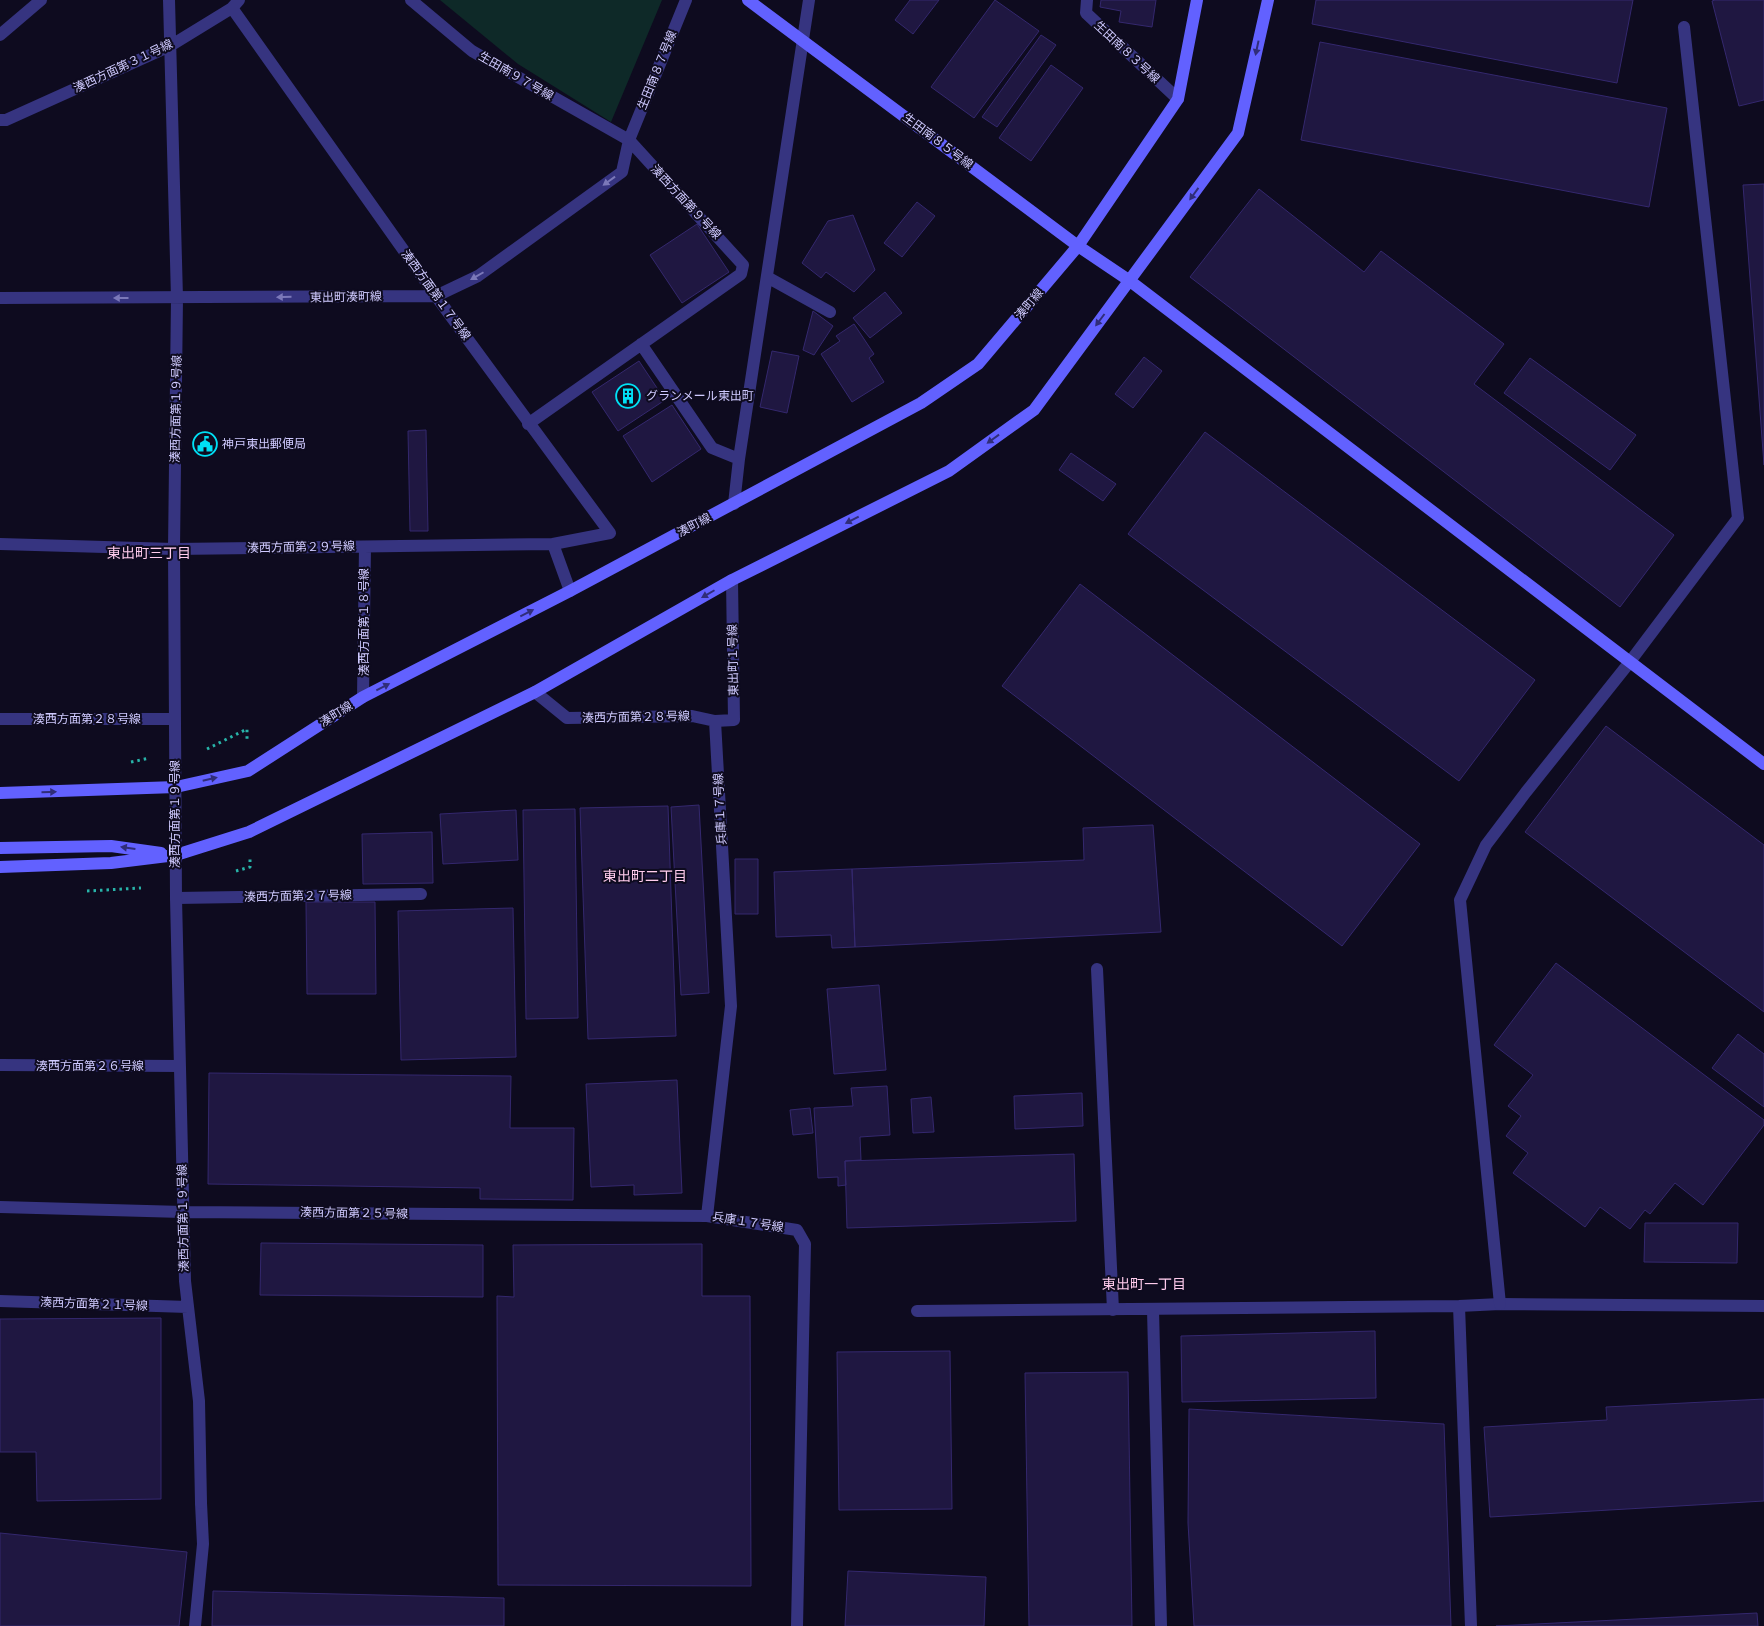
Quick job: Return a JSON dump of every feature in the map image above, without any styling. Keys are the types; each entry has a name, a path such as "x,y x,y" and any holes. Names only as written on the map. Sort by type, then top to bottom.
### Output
{"street":[{"path":"0,34 40,0"},
{"name":"湊西方面第１９号線","path":"169,0 177,298 174,549 176,898 185,1281 199,1401 202,1544 195,1626"},
{"name":"生田南９７号線","path":"412,0 472,51 629,140"},
{"name":"生田南８７号線","path":"629,140 686,0"},
{"name":"生田南８５号線","path":"748,0 1078,246 1130,281 1764,764"},
{"path":"734,504 809,0"},
{"name":"生田南８３号線","path":"1087,0 1086,13 1178,99"},
{"name":"湊町線","path":"0,793 176,787 248,771 364,697 570,591 921,403 978,364 1078,246 1178,99 1197,0"},
{"path":"0,867 111,863 176,855 249,832 535,692 732,580 949,471 1034,410 1238,134 1268,0"},
{"name":"湊西方面第３１号線","path":"2,116 170,46 236,4"},
{"name":"湊西方面第１７号線","path":"236,4 436,296 610,534 553,544"},
{"path":"1500,1304 1460,900 1486,845 1629,662 1738,518 1684,28"},
{"name":"湊西方面第９号線","path":"629,140 743,264 741,274 641,344"},
{"name":"東出町湊町線","path":"0,298 436,296 478,276 622,172 629,140"},
{"path":"767,277 830,312"},
{"path":"528,424 641,344 712,448 740,459"},
{"name":"湊西方面第２９号線","path":"0,544 174,549 553,544"},
{"path":"553,544 570,591"},
{"name":"湊西方面第１８号線","path":"364,697 365,546"},
{"name":"東出町１号線","path":"715,721 734,720 732,580"},
{"name":"湊西方面第２８号線","path":"535,692 566,718 692,716 715,721"},
{"name":"湊西方面第２８号線","path":"0,719 174,719"},
{"name":"兵庫１７号線","path":"715,721 731,1006 707,1216 797,1230 805,1244 797,1626"},
{"path":"0,848 111,846 176,855"},
{"name":"湊西方面第２７号線","path":"176,898 421,894"},
{"path":"1097,969 1113,1310"},
{"name":"湊西方面第２６号線","path":"0,1065 180,1066"},
{"name":"湊西方面第２５号線","path":"0,1207 183,1212 707,1216"},
{"name":"湊西方面第２１号線","path":"0,1301 188,1307"},
{"path":"916,1311 1153,1310 1500,1304 1764,1306"},
{"path":"1459,1306 1471,1626"},
{"path":"1153,1310 1161,1626"}],"path":[{"path":"207,749 247,729 247,744"}],"green space":[{"path":"440,0 662,0 611,122 518,64"}],"building":[{"path":"910,0 939,0 913,34 895,20"},
{"path":"995,0 1039,31 974,118 931,87"},
{"path":"1101,0 1156,0 1152,27 1119,22 1121,11 1100,7"},
{"path":"1316,0 1633,0 1617,83 1312,24"},
{"path":"1764,0 1764,100 1739,106 1712,1"},
{"path":"1041,35 1056,45 997,127 982,117"},
{"path":"1320,42 1667,108 1649,207 1301,140"},
{"path":"1051,65 1083,88 1031,161 999,138"},
{"path":"1764,184 1764,465 1743,185"},
{"path":"1259,189 1364,272 1381,251 1504,344 1474,384 1674,535 1620,607 1190,277"},
{"path":"917,202 935,216 902,257 884,243"},
{"path":"853,215 875,270 854,292 826,272 821,278 802,263 828,221"},
{"path":"697,224 729,272 682,303 650,255"},
{"path":"885,292 902,313 870,338 853,318"},
{"path":"813,311 833,326 814,355 803,350"},
{"path":"854,324 874,354 869,358 884,382 852,402 821,354 840,341 836,336"},
{"path":"772,351 799,356 787,413 760,407"},
{"path":"1144,357 1162,371 1133,408 1115,394"},
{"path":"1530,358 1636,435 1610,470 1504,393"},
{"name":"グランメール東出町","path":"639,361 665,400 618,431 592,392"},
{"path":"672,405 701,449 652,482 623,436"},
{"path":"426,430 428,531 410,531 408,431"},
{"path":"1205,432 1535,680 1459,781 1128,534"},
{"path":"1071,453 1116,484 1103,501 1059,470"},
{"path":"1080,584 1420,844 1342,946 1002,686"},
{"path":"1606,726 1764,845 1764,1012 1525,832"},
{"path":"699,805 709,993 681,995 671,807"},
{"path":"668,806 676,1036 588,1039 580,808"},
{"path":"575,809 578,1018 526,1019 523,810"},
{"path":"516,810 518,860 443,864 440,814"},
{"path":"1153,825 1161,932 855,947 852,869 1084,860 1083,828"},
{"path":"432,832 433,883 363,884 362,834"},
{"path":"735,859 758,859 758,914 735,914"},
{"path":"852,869 855,947 832,948 831,935 776,937 774,872"},
{"path":"306,902 375,902 376,994 307,994"},
{"path":"513,908 516,1057 401,1060 398,911"},
{"path":"1556,963 1764,1120 1764,1125 1703,1205 1675,1183 1650,1214 1645,1210 1630,1229 1600,1207 1585,1227 1513,1173 1528,1153 1506,1136 1521,1116 1508,1106 1533,1075 1494,1045"},
{"path":"879,985 886,1070 834,1074 827,989"},
{"path":"1738,1034 1764,1054 1764,1107 1712,1068"},
{"path":"209,1073 511,1076 510,1128 574,1128 573,1200 480,1199 480,1188 208,1184"},
{"path":"677,1080 682,1193 634,1195 634,1185 591,1187 586,1084"},
{"path":"887,1086 890,1135 860,1137 861,1160 845,1161 846,1185 838,1186 838,1177 818,1178 814,1108 853,1106 851,1088"},
{"path":"1082,1093 1083,1126 1015,1129 1014,1096"},
{"path":"931,1097 934,1132 913,1133 911,1099"},
{"path":"810,1108 813,1133 793,1135 790,1110"},
{"path":"1074,1154 1076,1221 847,1228 845,1161"},
{"path":"1645,1223 1738,1223 1737,1263 1644,1262"},
{"path":"261,1243 483,1245 483,1297 260,1295"},
{"path":"702,1244 702,1296 750,1296 751,1586 498,1585 497,1296 514,1297 513,1245"},
{"path":"161,1318 161,1499 37,1501 36,1452 0,1452 0,1319"},
{"path":"1375,1331 1376,1398 1182,1402 1181,1336"},
{"path":"950,1351 952,1509 839,1510 837,1352"},
{"path":"1128,1372 1132,1626 1029,1626 1025,1373"},
{"path":"1764,1399 1764,1501 1490,1517 1484,1427 1607,1420 1606,1407"},
{"path":"1189,1409 1444,1424 1451,1626 1194,1626 1188,1523"},
{"path":"0,1533 187,1552 179,1626 0,1626"},
{"path":"848,1571 986,1577 984,1626 845,1626"},
{"path":"213,1591 504,1598 504,1626 212,1626"},
{"path":"1757,1613 1758,1626 1496,1626"}],"place":[{"name":"グランメール東出町","path":"628,396"},
{"name":"神戸東出郵便局","path":"205,444"}],"district":[{"name":"東出町三丁目","path":"149,553"},
{"name":"東出町二丁目","path":"645,876"},
{"name":"東出町一丁目","path":"1144,1284"}]}
